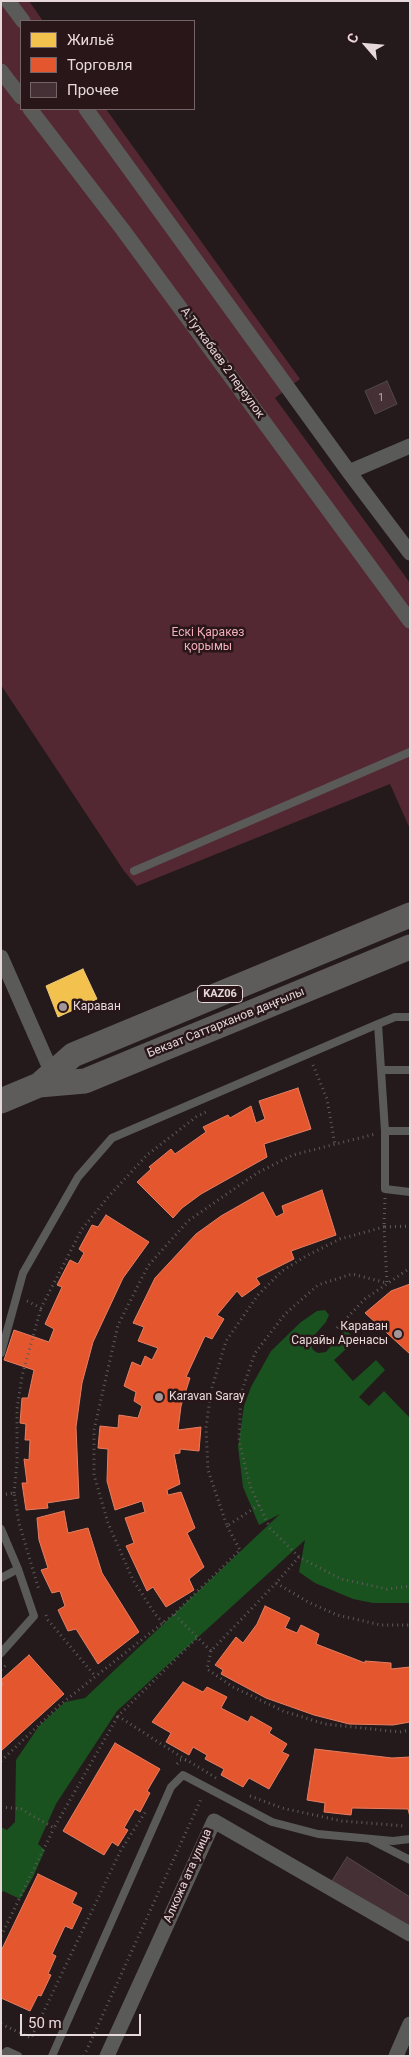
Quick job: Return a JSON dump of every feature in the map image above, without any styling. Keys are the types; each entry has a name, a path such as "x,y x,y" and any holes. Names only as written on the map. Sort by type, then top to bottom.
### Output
{"main road":[{"name":"Бекзат Саттарханов даңғылы","path":"1,1101 45,1079 73,1055 410,915"},
{"name":"Бекзат Саттарханов даңғылы","path":"45,1079 84,1081 410,947"}],"street":[{"path":"8,1 22,20"},
{"path":"1,72 20,96"},
{"name":"А.Туткабаев 2 переулок","path":"31,110 124,230 410,621"},
{"path":"87,110 349,472 410,553"},
{"path":"349,472 410,446"},
{"path":"1,957 45,1079"},
{"name":"Алкожа ата улица","path":"107,2056 214,1821 410,1934"},
{"path":"396,2056 410,2024"}],"lane":[{"path":"134,871 410,752"},
{"path":"1,1353 23,1273 78,1177 112,1138 395,1017 410,1017"},
{"path":"378,1024 385,1131 385,1189 410,1192"},
{"path":"381,1070 410,1070"},
{"path":"385,1131 410,1131"},
{"path":"1,1529 18,1569 34,1616 1,1654"},
{"path":"1,1578 18,1569"},
{"path":"52,2056 171,1787 183,1775 272,1822 318,1834 393,1841 410,1839"},
{"path":"367,1838 410,1860"},
{"path":"1,2056 7,2051 18,2056"}],"path":[{"path":"306,1068 314,1065 324,1090 336,1145"},
{"path":"40,1594 19,1523 14,1493 17,1463 17,1409 21,1384 41,1308 82,1229 109,1196 147,1155 196,1117 214,1109"},
{"path":"163,1623 133,1580 108,1523 94,1475 94,1430 118,1325 148,1266 188,1220 257,1173 292,1155 385,1131"},
{"path":"385,1189 384,1227 387,1283"},
{"path":"1,1761 61,1704 174,1614 240,1550 227,1526 208,1470 206,1428 211,1391 226,1340 258,1295 282,1272 306,1256 340,1239 384,1227 410,1226"},
{"path":"337,1328 365,1298 410,1268"},
{"path":"387,1283 352,1274 318,1286 285,1314 255,1353 241,1393 239,1441 250,1486 270,1528 299,1557 341,1579 387,1589 410,1586"},
{"path":"17,1296 41,1308"},
{"path":"1,1495 14,1493"},
{"path":"227,1526 259,1505"},
{"path":"299,1557 211,1651 207,1670 233,1686 283,1711 325,1724 400,1732 410,1730"},
{"path":"276,1583 308,1602 337,1615 381,1625 410,1625"},
{"path":"45,1612 48,1620 95,1676"},
{"path":"174,1614 211,1651"},
{"path":"1,1936 54,1828 118,1716 198,1638"},
{"path":"118,1716 187,1760"},
{"path":"84,2056 206,1788"},
{"path":"1,1807 21,1809 54,1828"}],"green space":[{"name":"Ескі Қаракөз қорымы","path":"1,1 29,1 42,20 20,20 20,110 107,110 300,379 275,398 410,583 410,829 390,784 137,886 124,871 1,685"}],"shaded area":[{"path":"325,1310 329,1315 326,1322 311,1339 313,1350 318,1353 326,1352 345,1329 356,1340 334,1360 353,1381 376,1360 385,1370 359,1397 369,1406 384,1391 410,1418 410,1603 373,1603 353,1599 315,1583 299,1572 305,1540 117,1711 56,1804 38,1844 45,1850 33,1877 20,1899 3,1891 1,1893 1,1827 7,1830 15,1822 16,1760 39,1726 65,1702 85,1698 280,1514 259,1525 243,1487 238,1447 244,1406 251,1387 271,1351 301,1322 317,1311"}],"building: Жильё":[{"path":"83,969 97,999 58,1017 46,986"}],"building: Торговля":[{"path":"298,1088 311,1129 264,1144 267,1157 201,1194 182,1208 173,1218 137,1182 151,1169 149,1167 171,1149 175,1154 206,1132 203,1127 228,1115 230,1118 251,1106 256,1123 265,1119 259,1101"},
{"name":"Karavan Saray","path":"322,1190 336,1235 291,1251 294,1259 256,1278 260,1284 242,1297 237,1291 217,1315 224,1319 212,1339 205,1336 186,1377 190,1378 181,1406 178,1430 201,1427 199,1451 180,1449 180,1453 174,1454 180,1484 167,1490 168,1495 181,1492 195,1528 187,1533 204,1567 189,1579 194,1590 166,1607 153,1587 147,1591 126,1546 134,1543 125,1518 145,1512 142,1501 115,1510 107,1481 108,1449 98,1448 100,1426 118,1428 119,1415 138,1418 142,1406 134,1401 136,1392 124,1386 132,1362 141,1366 145,1356 152,1360 158,1348 138,1341 144,1327 133,1323 155,1278 196,1234 221,1216 263,1192 276,1217 284,1213 282,1206"},
{"path":"106,1215 149,1242 123,1278 93,1342 82,1383 76,1427 79,1498 47,1503 48,1508 26,1510 22,1483 27,1483 24,1459 29,1460 30,1440 25,1440 26,1424 20,1423 22,1398 28,1398 34,1370 4,1360 14,1330 49,1342 54,1329 45,1324 62,1287 57,1285 70,1260 78,1264 84,1253 79,1249 92,1225 98,1227"},
{"name":"Караван Сарайы Аренасы","path":"410,1284 410,1354 365,1313 391,1291"},
{"path":"64,1511 68,1533 88,1528 102,1573 139,1632 98,1664 76,1629 68,1631 58,1610 65,1606 60,1591 52,1593 41,1570 48,1568 39,1540 37,1518"},
{"path":"265,1606 290,1618 285,1628 297,1633 301,1625 319,1634 316,1644 365,1663 365,1661 391,1663 391,1669 410,1667 410,1722 393,1725 349,1724 314,1715 266,1698 221,1674 223,1670 215,1665 236,1637 243,1643 257,1624"},
{"path":"29,1655 64,1694 1,1751 1,1686 3,1684 1,1680"},
{"path":"183,1682 203,1692 207,1687 227,1697 221,1708 248,1722 251,1716 272,1728 269,1733 287,1744 282,1752 289,1755 269,1789 249,1778 243,1787 221,1775 224,1769 205,1759 207,1755 193,1747 189,1755 166,1742 171,1733 152,1722"},
{"path":"115,1743 160,1769 147,1791 150,1793 140,1812 135,1809 124,1828 128,1830 118,1846 112,1842 104,1855 63,1831"},
{"path":"315,1749 392,1758 410,1757 410,1817 408,1809 352,1808 351,1815 324,1812 325,1803 307,1800"},
{"path":"38,1874 77,1893 72,1903 82,1908 72,1929 65,1926 52,1954 56,1956 48,1974 51,1975 41,1996 38,1995 30,2011 1,1998 1,1951"}],"building: Прочее":[{"path":"387,381 397,404 375,414 365,391"},
{"path":"347,1857 410,1897 410,1929 332,1881"}],"place":[{"name":"Караван","path":"63,1007"},
{"name":"Караван Сарайы Аренасы","path":"398,1334"},
{"name":"Karavan Saray","path":"159,1397"}]}
